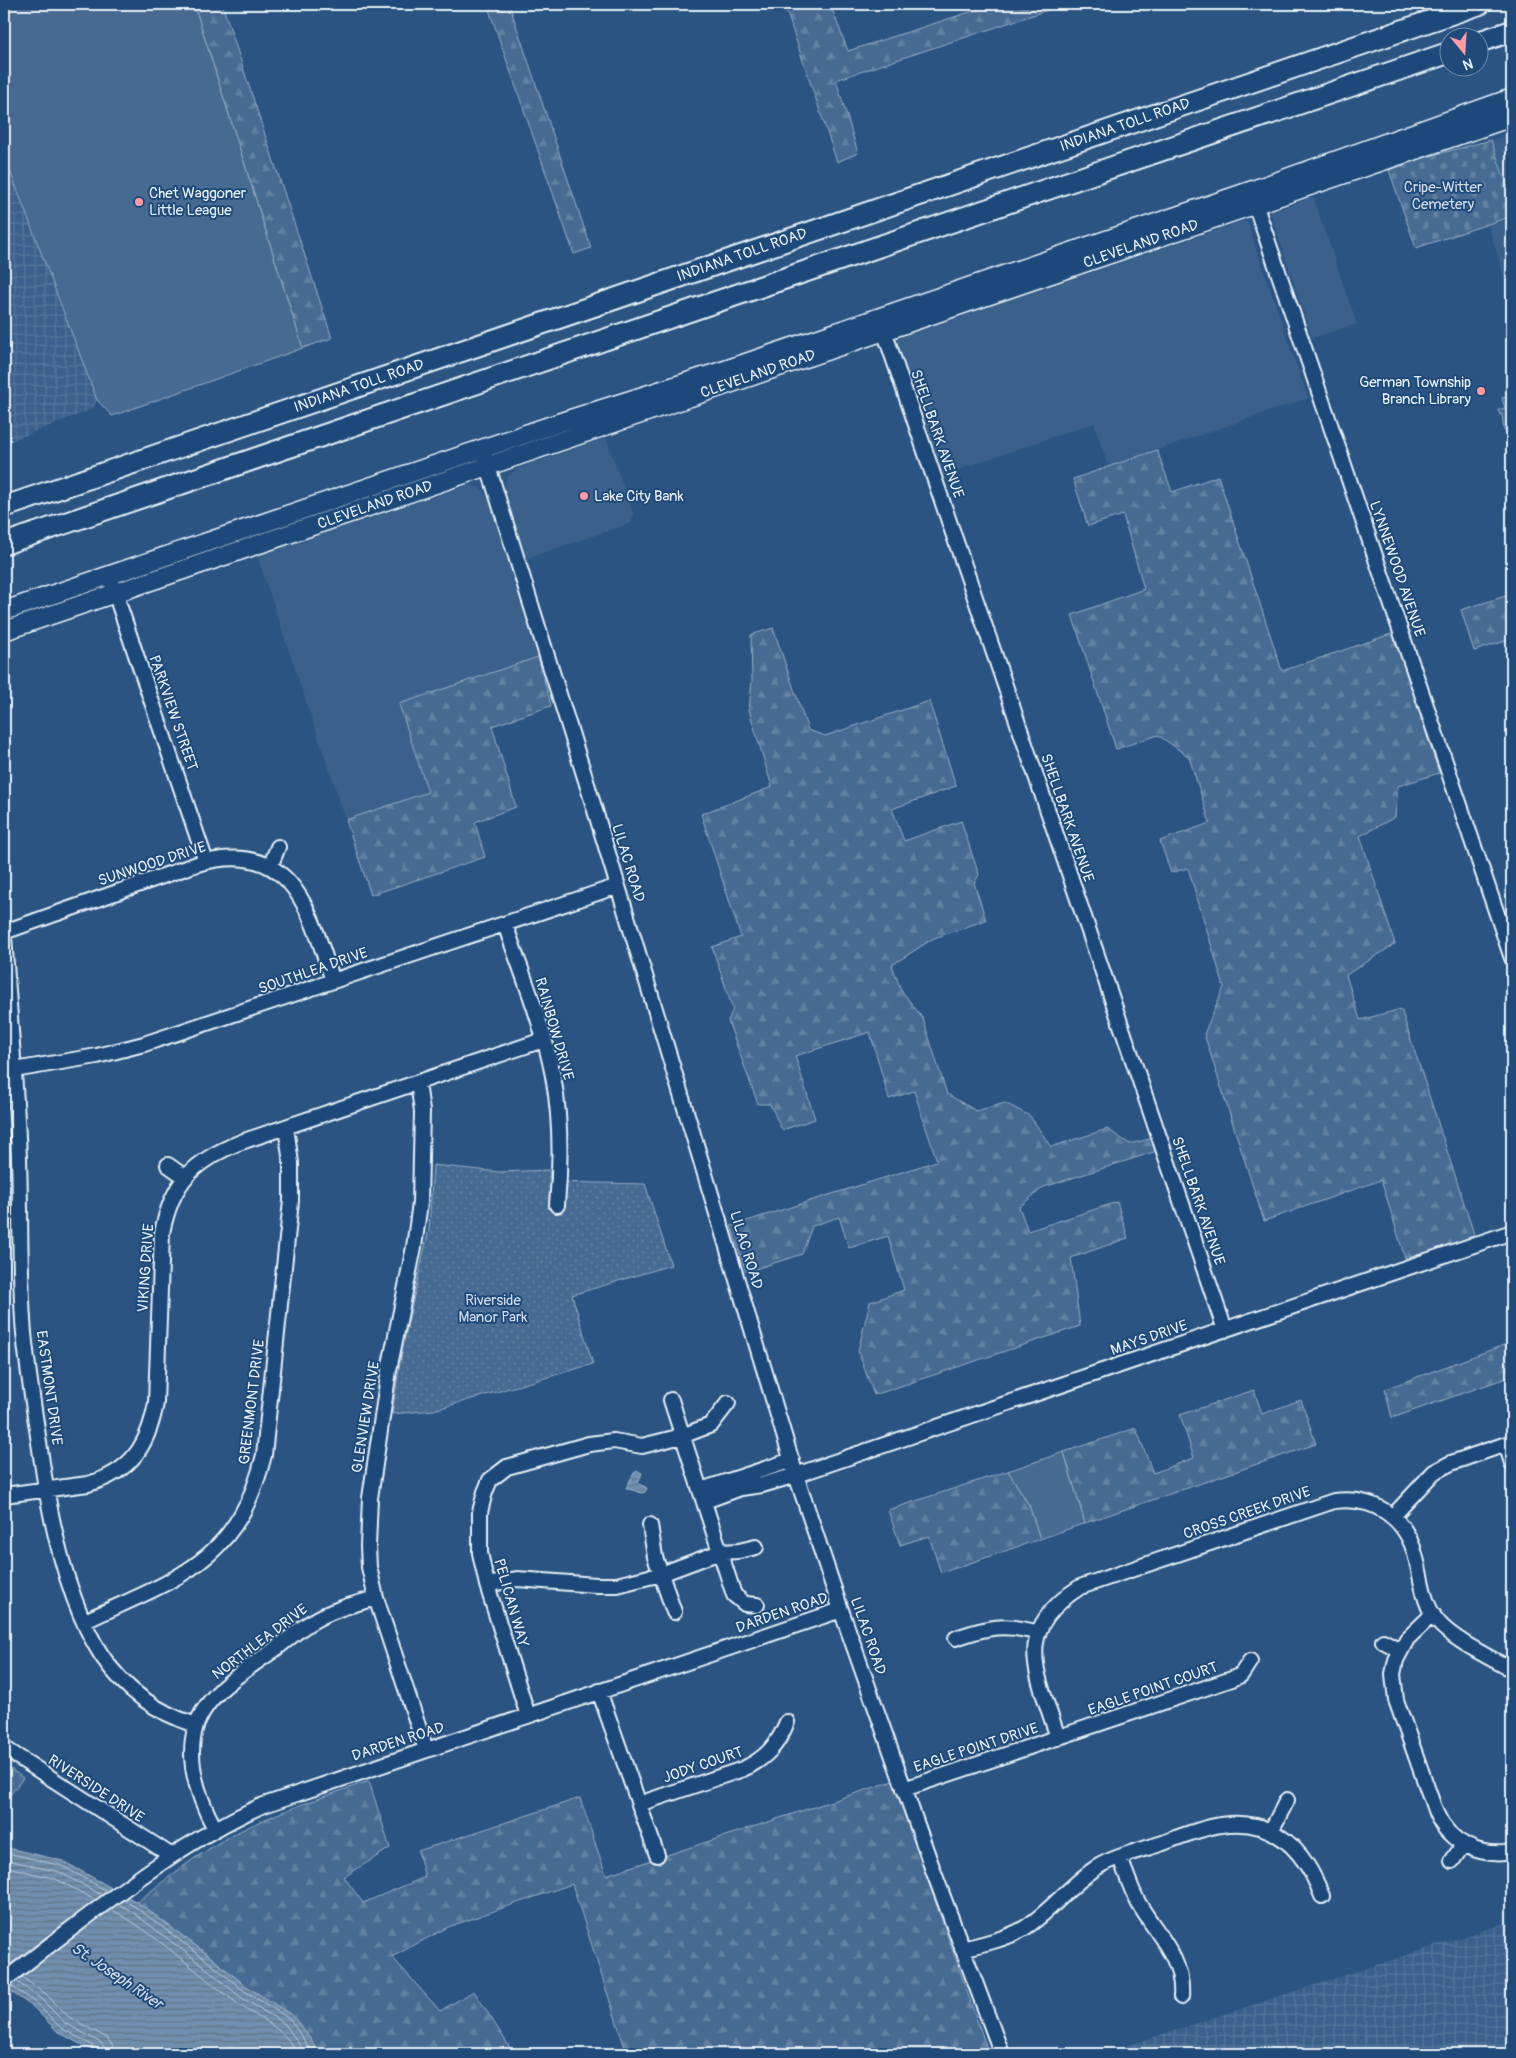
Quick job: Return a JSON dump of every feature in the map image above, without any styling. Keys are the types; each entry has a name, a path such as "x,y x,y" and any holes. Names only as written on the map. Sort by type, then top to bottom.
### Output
{"highway":[{"name":"INDIANA TOLL ROAD","path":"4,507 1480,4"},
{"path":"1488,39 1512,31"},
{"path":"4,544 1438,55"}],"main road":[{"name":"CLEVELAND ROAD","path":"1253,198 1512,98"},
{"name":"CLEVELAND ROAD","path":"4,631 488,466 882,324 1253,198 1512,117"},
{"name":"CLEVELAND ROAD","path":"4,611 482,448 724,370 882,324"}],"street":[{"name":"LYNNEWOOD AVENUE","path":"1253,198 1512,958"},
{"name":"SHELLBARK AVENUE","path":"882,324 1225,1330"},
{"name":"LILAC ROAD","path":"482,448 618,886 796,1474 841,1610 904,1789 1002,2054"},
{"name":"PARKVIEW STREET","path":"108,575 206,862"},
{"path":"270,867 278,847"},
{"name":"SUNWOOD DRIVE","path":"4,934 206,862 229,858 246,859 270,867 282,875 302,899 310,913 333,981"},
{"name":"SOUTHLEA DRIVE","path":"14,1070 97,1056 144,1044 618,886"},
{"name":"RAINBOW DRIVE","path":"505,924 543,1040 553,1078 558,1114 560,1157 557,1205"},
{"name":"EASTMONT DRIVE","path":"4,934 14,1070 24,1333 46,1490 61,1556 85,1621 102,1656 130,1689 165,1713 196,1725"},
{"name":"VIKING DRIVE","path":"4,1495 88,1484 110,1476 134,1458 146,1437 156,1403 162,1233 169,1206 185,1177 198,1164 219,1150 543,1040"},
{"name":"GLENVIEW DRIVE","path":"418,1083 422,1111 420,1203 414,1247 389,1370 370,1498 368,1546 376,1598 426,1750"},
{"name":"GREENMONT DRIVE","path":"85,1621 173,1580 203,1560 214,1551 232,1530 252,1494 264,1455 291,1201 291,1163 286,1127"},
{"path":"168,1165 185,1177"},
{"name":"MAYS DRIVE","path":"703,1496 762,1484 796,1474 1512,1232"},
{"path":"671,1400 734,1595 744,1604 757,1605"},
{"path":"682,1436 711,1425 728,1403"},
{"name":"PELICAN WAY","path":"528,1716 486,1585 480,1553 480,1512 490,1480 498,1472 520,1463 589,1444 614,1441 642,1446 682,1436"},
{"path":"1393,1516 1434,1472 1451,1463 1509,1443 1512,1463"},
{"path":"703,1496 792,1460"},
{"name":"CROSS CREEK DRIVE","path":"1058,1738 1037,1668 1035,1655 1038,1633 1048,1612 1061,1600 1080,1587 1327,1503 1346,1499 1358,1500 1376,1506 1393,1516 1410,1540 1416,1556 1424,1594 1432,1614 1443,1627 1455,1636 1512,1670"},
{"path":"650,1525 655,1558 674,1612"},
{"path":"486,1585 525,1579 617,1585 661,1574 720,1552 739,1551 756,1547"},
{"name":"NORTHLEA DRIVE","path":"215,1829 205,1808 193,1765 192,1748 196,1725 203,1712 223,1689 296,1632 335,1610 376,1598"},
{"name":"DARDEN ROAD","path":"4,1980 172,1856 215,1829 261,1806 841,1610"},
{"path":"1432,1614 1411,1634 1400,1650 1393,1674 1396,1700 1439,1820 1449,1834 1463,1845 1477,1851 1492,1853 1512,1852"},
{"path":"956,1638 994,1627 1009,1626 1038,1633"},
{"path":"1383,1642 1400,1650"},
{"name":"EAGLE POINT COURT","path":"1058,1738 1232,1679 1241,1675 1250,1661"},
{"path":"600,1691 657,1855"},
{"name":"JODY COURT","path":"639,1804 743,1769 758,1762 774,1747 787,1722"},
{"name":"EAGLE POINT DRIVE","path":"904,1789 1058,1738"},
{"name":"RIVERSIDE DRIVE","path":"4,1748 172,1856"},
{"path":"1271,1831 1287,1800"},
{"path":"962,1949 1002,1938 1023,1929 1091,1872 1106,1862 1221,1825 1241,1824 1271,1831 1291,1844 1300,1853 1315,1876 1322,1896"},
{"path":"1452,1861 1463,1845"},
{"path":"1120,1858 1135,1898 1170,1950 1181,1980 1181,1998"}],"shaded area":[{"path":"1512,133 1512,200 1491,140"},
{"path":"4,155 97,400 93,409 4,444"},
{"path":"1313,197 1357,324 1312,338 1270,212"},
{"path":"1512,216 1512,304 1488,224"},
{"path":"1243,221 1247,222 1308,398 1108,467 1094,423 942,475 898,344 898,338"},
{"path":"606,438 634,516 631,523 525,559 505,487 507,477 518,468"},
{"path":"468,485 482,489 489,500 538,657 399,704 428,792 346,820 257,556"},
{"path":"1512,1921 1512,2054 1122,2054 1120,2048"}],"green space":[{"name":"Chet Waggoner Little League","path":"4,4 194,4 303,348 112,416 97,400 4,155"},
{"path":"194,4 222,4 332,338 303,348"},
{"path":"487,4 509,4 591,248 574,254"},
{"path":"784,4 830,4 848,51 995,4 1066,4 836,80 858,153 837,162"},
{"name":"Cripe-Witter Cemetery","path":"1491,140 1512,200 1512,216 1416,248 1389,170 1430,156"},
{"path":"1512,396 1512,429 1504,431 1502,414 1500,415 1498,410 1505,408 1502,398"},
{"path":"1157,450 1172,492 1218,476 1282,671 1394,633 1439,773 1398,786 1395,817 1360,836 1395,944 1346,975 1360,1020 1401,1009 1475,1237 1406,1261 1381,1180 1264,1221 1204,1034 1224,987 1188,868 1171,873 1160,841 1210,823 1189,757 1158,735 1116,749 1072,615 1144,589 1123,515 1088,526 1073,479"},
{"path":"1512,594 1512,639 1474,651 1461,610"},
{"path":"773,628 808,730 825,736 929,701 956,786 892,809 904,841 961,821 979,875 974,883 986,920 934,938 892,965 901,990 923,1019 947,1094 976,1111 1005,1103 1030,1116 1051,1147 1107,1129 1130,1144 1153,1138 1157,1151 1044,1187 1019,1207 1028,1231 1117,1202 1128,1238 1071,1258 1080,1326 874,1395 858,1351 870,1302 904,1290 888,1236 849,1248 839,1217 812,1226 802,1254 746,1272 731,1226 937,1161 914,1091 889,1099 870,1032 795,1056 815,1119 782,1130 770,1104 758,1104 728,1021 733,1009 712,947 741,937 701,814 772,787 749,710 752,681 751,635"},
{"path":"538,657 551,706 492,726 516,807 475,822 485,857 371,895 346,820 428,792 399,704"},
{"name":"Riverside Manor Park","path":"433,1165 499,1172 549,1170 550,1182 645,1184 671,1265 572,1295 593,1364 434,1410 392,1414 402,1350 429,1229"},
{"path":"1512,1342 1512,1376 1392,1418 1385,1389"},
{"path":"1254,1390 1262,1414 1301,1400 1316,1444 1085,1523 1064,1452 1136,1428 1153,1473 1194,1458 1180,1415"},
{"path":"1064,1452 1085,1523 1040,1539 1029,1505 1008,1471"},
{"path":"1008,1471 1029,1505 1040,1539 941,1573 929,1536 900,1545 888,1510"},
{"path":"4,1764 23,1778 4,1803"},
{"path":"369,1781 390,1848 344,1877 363,1903 425,1877 418,1851 580,1798 606,1875 893,1781 989,2054 627,2054 572,1884 448,1927 392,1957 440,2011 474,1991 514,2054 319,2054 293,2016 246,1986 137,1902 192,1860 244,1829 296,1806"}],"water":[{"path":"638,1471 642,1473 638,1483 647,1488 645,1492 641,1493 626,1488 634,1473"},
{"name":"St. Joseph River","path":"4,1847 63,1861 137,1902 246,1986 293,2016 319,2054 98,2054 58,2032 33,2007 4,1987"}],"place":[{"name":"Chet Waggoner Little League","path":"139,202"},
{"name":"German Township Branch Library","path":"1481,391"},
{"name":"Lake City Bank","path":"584,496"}]}
